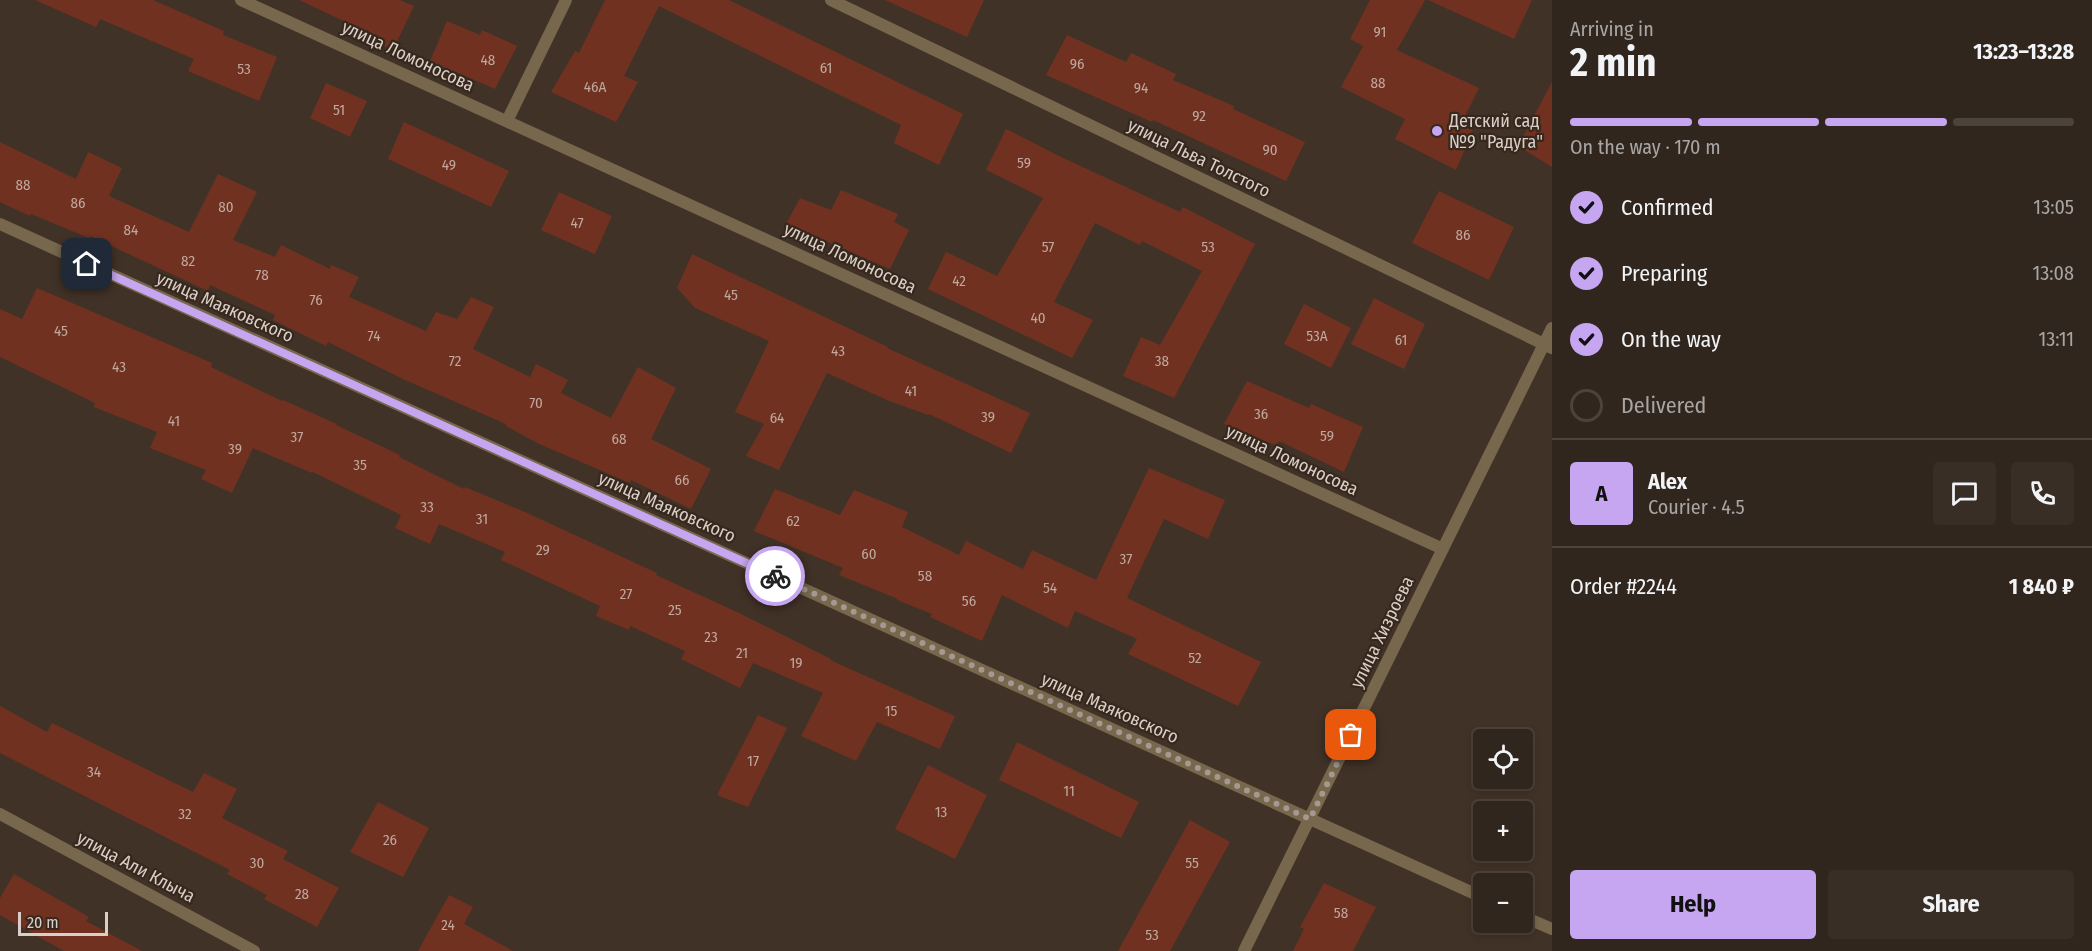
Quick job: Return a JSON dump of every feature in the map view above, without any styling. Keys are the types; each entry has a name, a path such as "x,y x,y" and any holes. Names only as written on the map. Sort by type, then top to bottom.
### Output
{"street":[{"name":"улица Ломоносова","path":"241,0 1443,549"},
{"path":"507,122 566,0"},
{"name":"улица Льва Толстого","path":"831,0 1548,346"},
{"name":"улица Маяковского","path":"0,225 1473,893"},
{"name":"улица Хизроева","path":"1244,951 1443,549 1548,346 1552,328"},
{"name":"улица Али Клыча","path":"0,814 254,951"},
{"path":"1533,921 1552,929"}],"building":[{"path":"35,0 153,0 224,31 223,35 277,57 259,101 188,71 194,59 100,19 96,27"},
{"path":"299,0 400,0 414,6 393,50 345,28 348,23"},
{"path":"605,0 729,0 963,114 939,165 894,143 901,125 659,6 624,76 638,82 616,122 551,92 575,51 579,53"},
{"path":"885,0 984,0 967,37"},
{"path":"1370,0 1425,0 1397,50 1479,88 1461,124 1473,130 1456,170 1395,139 1405,119 1341,87 1363,46 1350,39"},
{"path":"1428,0 1532,0 1514,39"},
{"path":"447,21 480,35 482,30 517,46 495,89 430,61"},
{"path":"1067,35 1126,62 1131,53 1176,74 1173,80 1234,106 1233,109 1305,142 1286,181 1153,120 1152,122 1046,75"},
{"path":"1552,82 1552,167 1518,146"},
{"path":"326,83 367,101 350,137 310,118"},
{"path":"404,122 509,171 491,207 388,159"},
{"path":"1006,129 1180,212 1183,207 1255,244 1174,398 1123,376 1141,337 1160,345 1202,271 1142,241 1140,245 1095,223 1054,302 1093,320 1072,358 928,289 946,252 997,276 1043,198 986,170"},
{"path":"0,142 76,179 88,152 122,168 109,196 189,232 218,174 257,192 233,240 275,257 281,245 330,269 331,265 359,277 349,297 426,331 436,312 457,319 471,297 494,307 473,349 530,377 536,364 568,380 561,393 611,418 638,367 676,388 651,439 711,469 691,509 631,480 630,483 537,443 506,424 403,379 328,342 326,346 273,320 275,315 210,285 208,291 90,236 89,238 31,214 30,216 0,202"},
{"path":"841,190 898,214 894,222 909,230 890,269 786,224 800,198 831,210"},
{"path":"1439,191 1514,227 1489,280 1412,243"},
{"path":"559,192 612,216 595,254 541,230"},
{"path":"692,254 887,348 1030,413 1011,453 929,414 887,400 827,373 779,470 746,456 764,424 735,412 769,341 695,308 677,288"},
{"path":"37,288 212,363 211,367 337,424 464,489 465,487 525,512 657,573 656,575 737,612 830,660 955,716 940,749 877,722 856,761 801,736 823,693 753,663 740,688 681,659 685,651 630,626 629,630 596,616 600,606 501,560 505,552 439,524 430,544 395,528 401,515 313,472 253,448 232,493 201,479 206,470 150,448 157,432 94,407 95,403 0,357 0,309 22,319"},
{"path":"1374,298 1425,324 1404,369 1351,344"},
{"path":"1304,304 1351,328 1331,368 1284,344"},
{"path":"1247,381 1309,408 1311,404 1363,427 1344,472 1279,441 1277,446 1224,424"},
{"path":"1149,468 1225,500 1208,539 1164,519 1127,598 1261,662 1238,706 1128,654 1137,639 1075,611 1068,628 1002,595 982,641 930,617 932,614 839,575 843,568 754,531 775,489 840,515 854,490 908,512 902,527 959,555 966,541 1023,569 1032,550 1096,580"},
{"path":"0,706 47,732 52,723 193,792 204,773 237,789 222,818 288,851 283,859 339,888 317,927 264,899 267,895 227,874 230,870 0,753"},
{"path":"758,715 787,728 748,807 717,795"},
{"path":"1017,742 1139,802 1121,838 999,780"},
{"path":"928,765 987,795 955,859 895,829"},
{"path":"378,802 429,828 403,877 350,852"},
{"path":"1190,820 1230,842 1170,951 1118,951"},
{"path":"14,874 89,917 86,921 142,951 64,951 0,915 0,898"},
{"path":"1324,883 1376,907 1353,951 1293,951 1304,929 1300,927"},
{"path":"449,895 473,907 464,924 513,951 418,951"}],"way so far":[{"path":"775,576 1310,819 1351,735"}],"place":[{"name":"Детский сад №9 \"Радуга\"","path":"1437,131"}],"route":[{"path":"87,264 775,576"}]}
